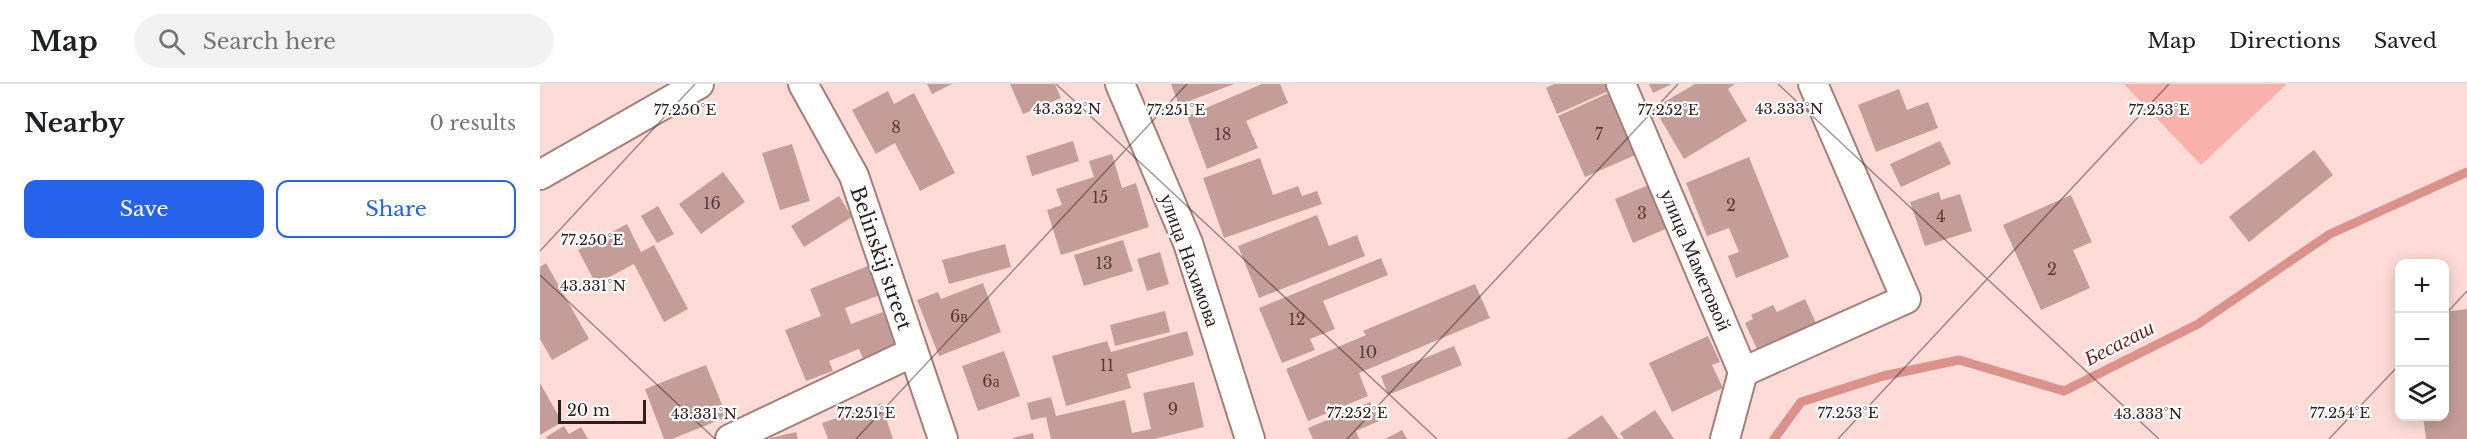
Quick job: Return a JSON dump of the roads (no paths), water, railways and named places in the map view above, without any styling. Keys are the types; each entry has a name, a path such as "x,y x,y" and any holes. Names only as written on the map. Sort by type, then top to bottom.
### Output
{"street":[{"path":"540,175 699,84"},
{"name":"Belinskij street","path":"803,84 854,176 943,439"},
{"name":"улица Нахимова","path":"1120,84 1188,243 1250,439"},
{"name":"улица Маметовой","path":"1621,84 1743,372"},
{"path":"1725,439 1743,372 1906,299 1813,84"},
{"path":"730,439 913,352"}],"waterway":[{"name":"Бесагаш","path":"1774,439 1801,402 1883,376 1959,360 2064,391 2198,324 2330,234 2467,172"}]}
